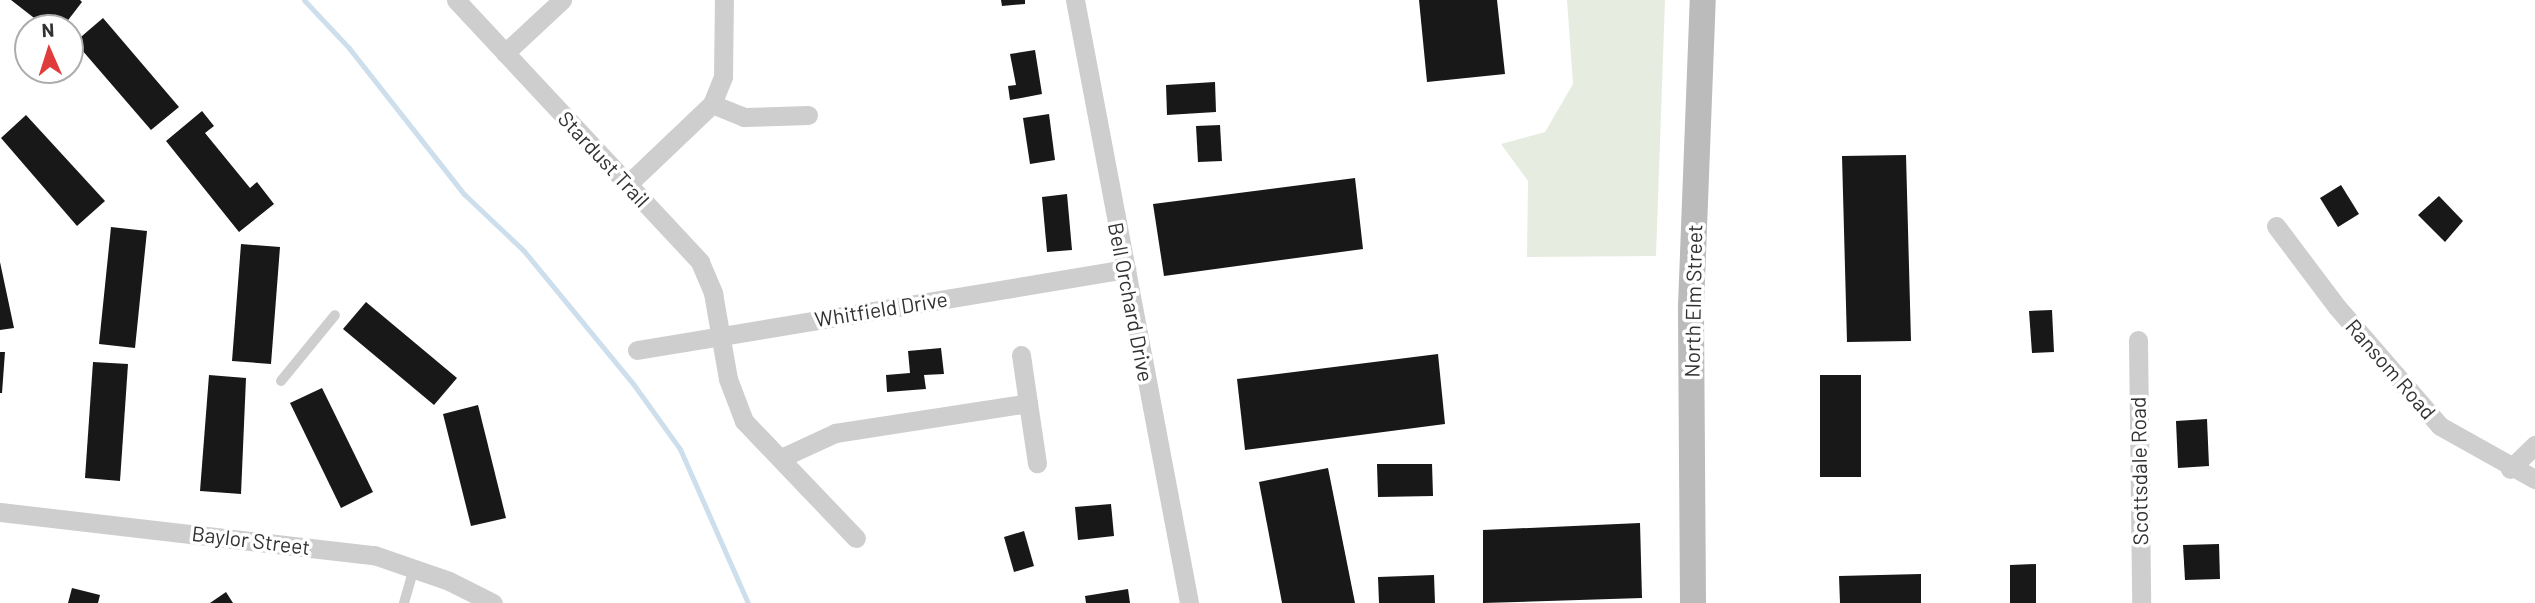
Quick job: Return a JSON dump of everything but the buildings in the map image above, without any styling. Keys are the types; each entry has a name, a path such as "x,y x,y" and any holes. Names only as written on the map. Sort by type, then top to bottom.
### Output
{"main road":[{"name":"North Elm Street","path":"1693,603 1691,306 1703,0"}],"street":[{"name":"Stardust Trail","path":"456,0 700,262 713,293 719,336 744,421 856,538"},
{"path":"505,53 562,0"},
{"path":"628,184 712,104 723,78 723,0"},
{"name":"Bell Orchard Drive","path":"1075,0 1189,603"},
{"path":"712,104 744,117 808,115"},
{"name":"Ransom Road","path":"2276,226 2337,307 2440,426 2510,469 2535,479"},
{"name":"Whitfield Drive","path":"637,350 1126,269"},
{"name":"Scottsdale Road","path":"2138,340 2141,603"},
{"path":"1021,355 1037,463"},
{"path":"781,458 835,433 1028,403"},
{"path":"2510,469 2535,445"},
{"name":"Baylor Street","path":"0,512 374,555 415,569 493,603"}],"lane":[{"path":"281,381 335,315"},
{"path":"404,603 415,569"}],"shaded area":[{"path":"1567,0 1665,0 1656,256 1527,257 1528,181 1501,144 1545,132 1573,84"}],"waterway":[{"path":"304,0 349,48 464,194 524,251 634,385 680,449 748,603"}]}
